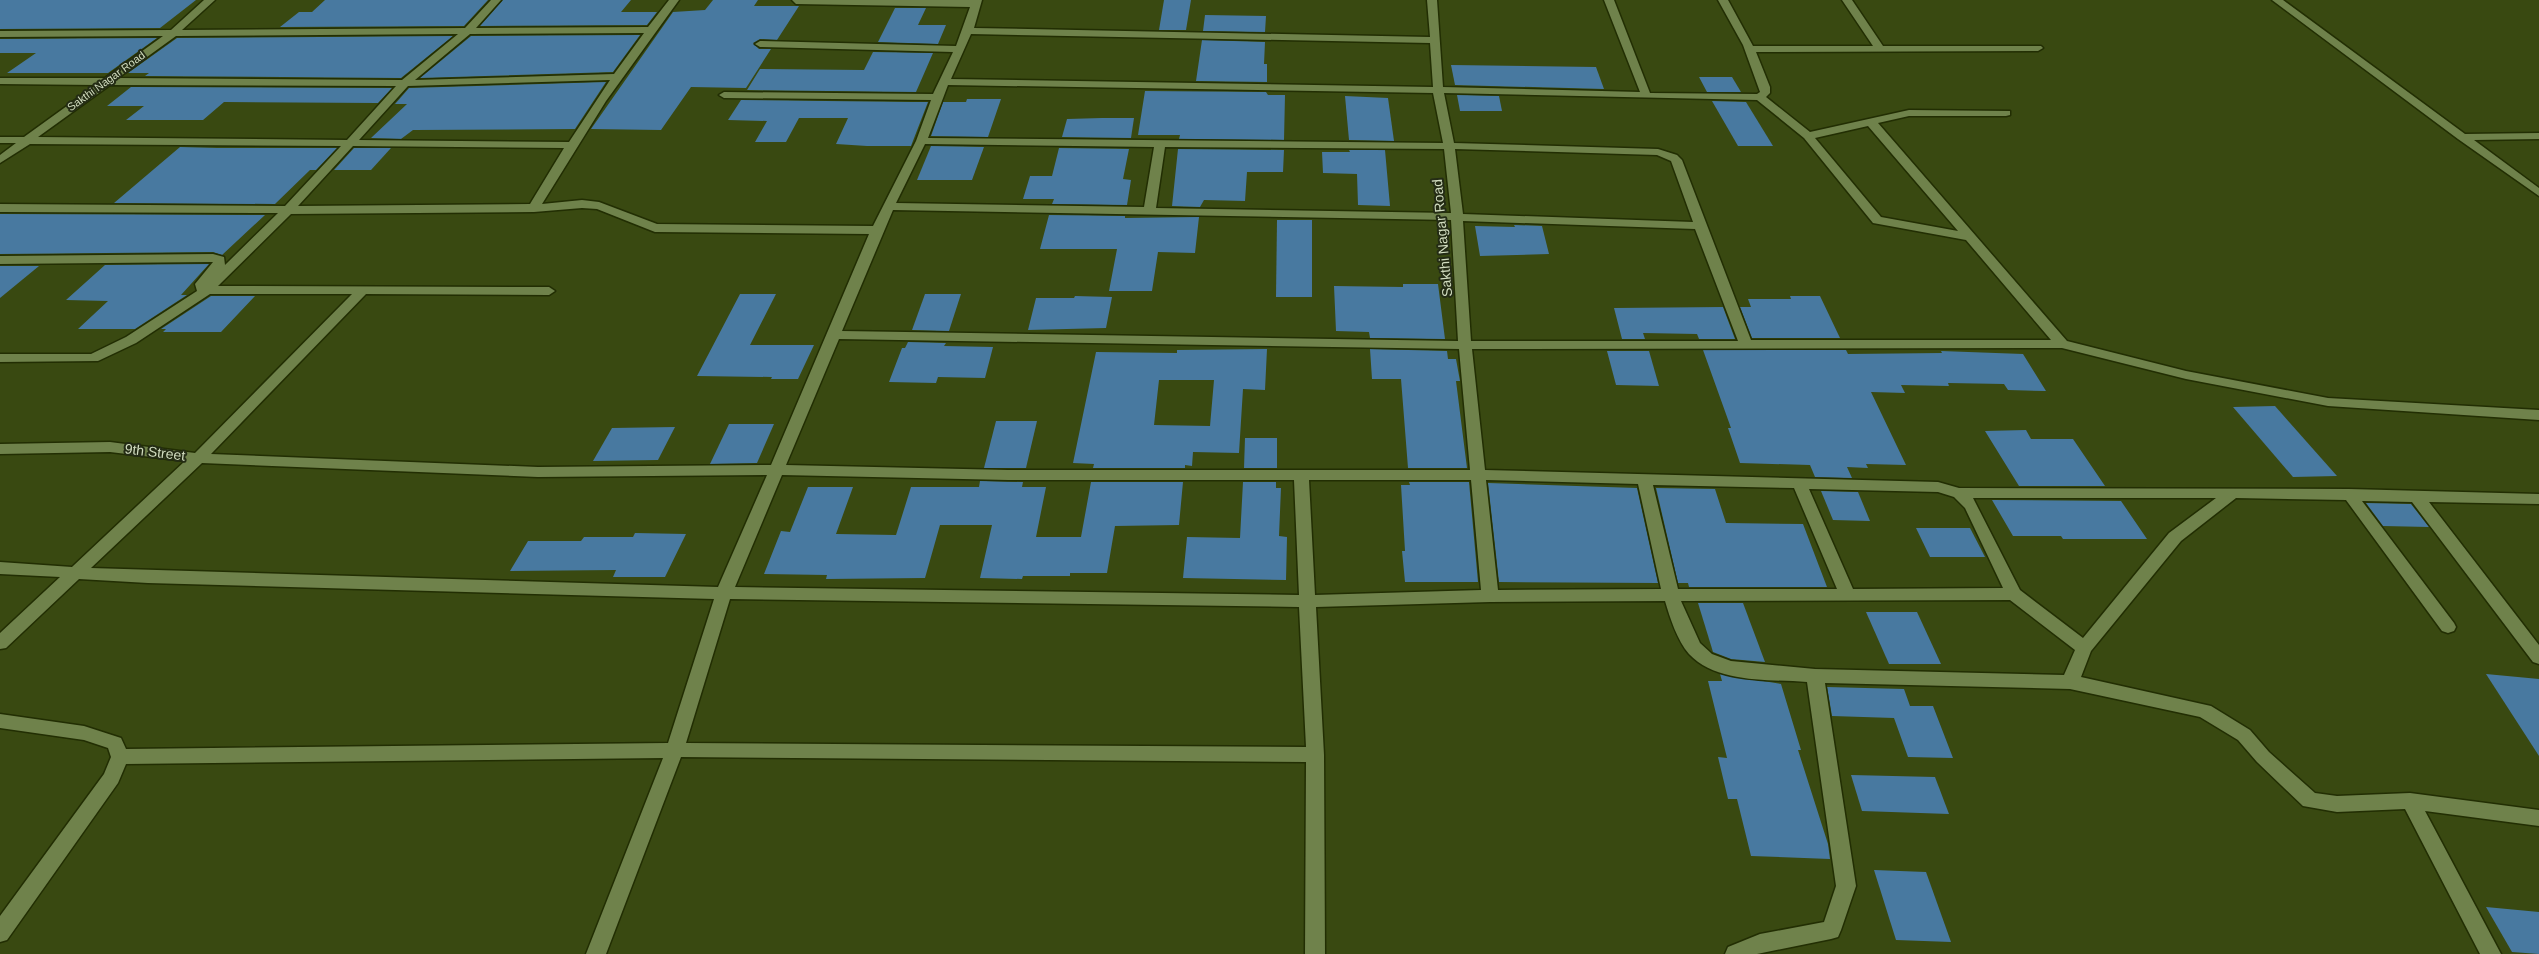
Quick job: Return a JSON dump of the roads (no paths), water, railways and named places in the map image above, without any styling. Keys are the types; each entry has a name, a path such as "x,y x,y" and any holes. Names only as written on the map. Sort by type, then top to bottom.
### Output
{"street":[{"name":"Sakthi Nagar Road","path":"0,160 172,34 210,0"},
{"path":"0,358 93,358 152,327 207,290 288,210 405,83 468,31 496,0"},
{"path":"534,208 570,145 616,77 674,0"},
{"name":"Sakthi Nagar Road","path":"1432,0 1438,90 1449,146 1457,217 1465,345 1490,596"},
{"path":"1609,0 1646,95"},
{"path":"945,82 1438,90 1731,98 1759,97 1765,92 1765,87 1750,49 1723,0"},
{"path":"1847,0 1878,47"},
{"path":"2277,0 2539,193"},
{"path":"596,954 675,750 724,593 834,335 876,230 890,206 921,141 937,97 968,31 976,2 796,1"},
{"path":"0,34 650,30"},
{"path":"968,31 1434,40"},
{"path":"760,44 960,49"},
{"path":"1750,49 1878,47 2038,48"},
{"path":"0,81 405,83 616,77"},
{"path":"724,95 937,97"},
{"path":"1759,97 1808,136 1877,220 1970,237"},
{"path":"1808,136 1870,120 1930,111 2006,113"},
{"path":"1870,120 2062,344"},
{"path":"2462,138 2539,136"},
{"path":"0,140 347,145 570,145"},
{"path":"921,141 1449,146 1667,154 1676,160 1746,345"},
{"path":"1150,210 1160,143"},
{"path":"0,208 288,210 534,208 582,204 600,206 655,228 876,230"},
{"path":"890,206 1457,217 1700,226"},
{"path":"0,260 213,258 220,260 219,266 201,284 201,288 207,290 549,291"},
{"path":"198,458 363,290"},
{"path":"834,335 1465,345 2062,344 2186,375 2319,401 2539,415"},
{"name":"9th Street","path":"0,449 110,447 198,458"},
{"path":"198,458 538,472 776,470 1008,476 1477,474 1938,487 1959,493 2349,494 2416,498 2539,499"},
{"name":"9th Street","path":"0,642 72,573 198,458"},
{"path":"1301,474 1315,755 1316,954"},
{"path":"1644,478 1670,595 1686,638 1704,659 1731,668 1815,676 2070,682 2205,710 2244,735 2263,758 2310,800 2337,804 2410,801 2539,818"},
{"path":"1799,483 1848,594"},
{"path":"1959,493 1971,505 2014,594 2084,648"},
{"path":"2070,682 2084,648 2175,537 2233,493"},
{"path":"2349,494 2448,627"},
{"path":"2416,498 2539,657"},
{"path":"0,568 72,573 724,593 1308,601 1490,596 2014,594"},
{"path":"1735,954 1760,943 1831,930 1846,886 1815,676"},
{"path":"0,721 84,733 115,744 120,758 110,778 0,933"},
{"path":"120,758 675,750 1315,755"},
{"path":"2410,801 2491,954"}]}
